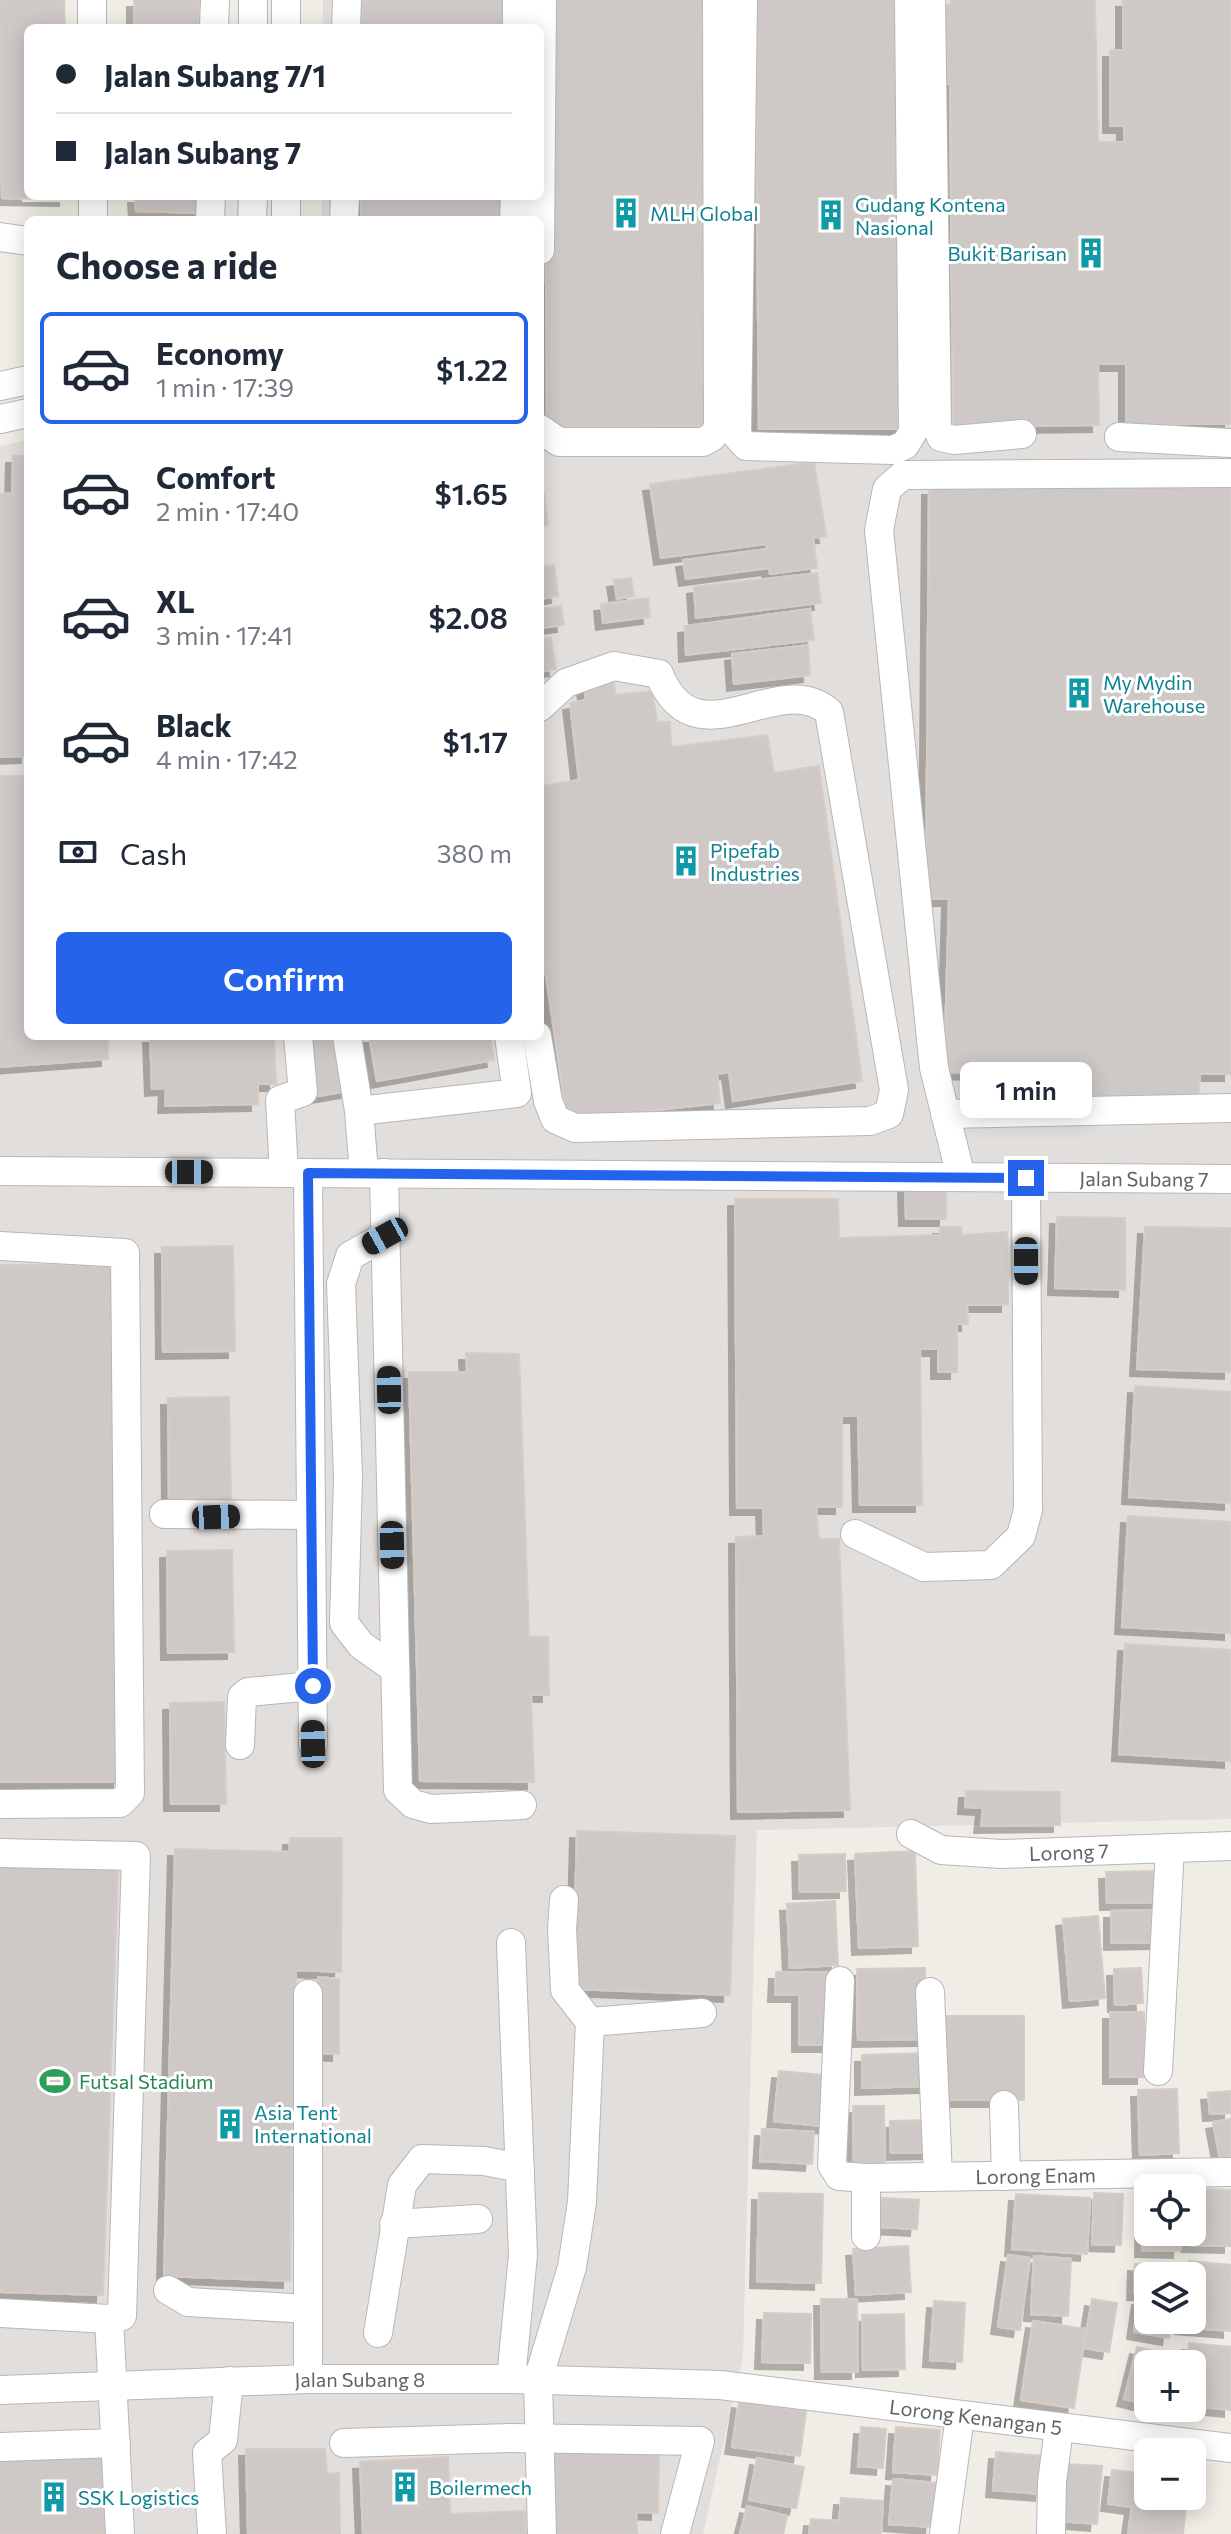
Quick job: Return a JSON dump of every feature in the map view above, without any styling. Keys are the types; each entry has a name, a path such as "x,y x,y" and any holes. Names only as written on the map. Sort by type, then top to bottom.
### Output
{"street":[{"path":"92,0 92,24"},
{"path":"214,24 215,0"},
{"path":"253,0 253,24"},
{"path":"286,0 286,24"},
{"path":"346,24 347,0"},
{"path":"517,0 517,24"},
{"path":"542,0 542,24"},
{"path":"544,432 559,442 703,442 712,437 718,428 717,0"},
{"path":"743,0 737,436 746,446 893,450 905,445 913,432 909,0"},
{"path":"931,0 937,427 941,437 954,440 1022,434"},
{"path":"0,237 24,240"},
{"path":"0,386 24,381"},
{"path":"0,419 24,414"},
{"path":"1119,437 1231,443"},
{"path":"961,1177 934,1068 879,530 887,489 903,475 1231,473"},
{"path":"538,1040 548,1101 555,1119 575,1128 870,1121 889,1114 894,1090 829,712 818,702 785,699 712,716 693,714 664,686 659,674 614,666 566,683 544,703"},
{"path":"298,1040 303,1092 280,1100 296,1173 311,1515 313,1744"},
{"path":"348,1040 385,1236 398,1790 413,1804 431,1809 522,1805"},
{"path":"359,1111 517,1093 510,1040"},
{"path":"945,1114 1231,1108"},
{"name":"Jalan Subang 7","path":"0,1171 1231,1179"},
{"path":"855,1534 924,1567 991,1565 1021,1536 1028,1510 1026,1178"},
{"path":"385,1236 350,1256 341,1284 348,1477 344,1623 361,1645 395,1669"},
{"path":"0,1246 116,1249 125,1253 130,1777 130,1793 120,1803 0,1804"},
{"path":"164,1514 216,1517 311,1515"},
{"path":"240,1745 242,1697 248,1692 313,1686"},
{"name":"Lorong 7","path":"911,1834 941,1850 1001,1854 1231,1846"},
{"path":"1158,2071 1170,1848"},
{"path":"0,1853 136,1856 122,2316 109,2319 0,2313"},
{"path":"524,2379 572,2267 582,2202 590,2022 565,1990 564,1900"},
{"path":"511,1943 523,2255 524,2379 539,2439 542,2534"},
{"path":"840,1981 832,2165 853,2177 866,2236"},
{"path":"930,1992 938,2176"},
{"path":"308,1994 308,2379"},
{"path":"590,2022 702,2013"},
{"path":"1004,2105 1006,2176"},
{"path":"378,2333 402,2185 422,2159 484,2161 520,2168"},
{"name":"Lorong Enam","path":"853,2177 1231,2172"},
{"path":"394,2224 478,2219"},
{"path":"168,2290 188,2302 308,2309"},
{"path":"109,2319 120,2534"},
{"name":"Jalan Subang 8","path":"0,2390 308,2379 524,2379 720,2385"},
{"path":"212,2534 207,2453 223,2440 229,2381"},
{"name":"Lorong Kenangan 5","path":"720,2385 1231,2448"},
{"path":"944,2534 960,2416"},
{"path":"1051,2534 1052,2482 1059,2429"},
{"path":"344,2443 539,2439 700,2441 675,2534"},
{"path":"0,2447 116,2443"}],"shaded area":[{"path":"323,0 1231,0 1231,1819 757,1830 743,2356 703,2534 0,2534 0,446 24,441 24,1040 544,1040 544,216 322,216 322,200 544,200 544,24 323,24"}],"building":[{"path":"0,0 64,0 65,24 24,24 24,198 2,198"},
{"path":"134,0 199,0 199,24 134,24"},
{"path":"362,0 510,0 510,24 362,24"},
{"name":"MLH Global","path":"544,0 704,0 710,426 547,427"},
{"name":"Gudang Kontena Nasional","path":"755,0 902,0 907,429 759,429"},
{"name":"Bukit Barisan","path":"951,0 1095,0 1098,142 1124,142 1124,126 1110,126 1110,50 1123,50 1123,0 1231,0 1231,424 1126,424 1126,364 1098,364 1099,425 953,427 950,84 938,84 938,5 951,5"},
{"path":"135,200 201,200 201,213 136,211"},
{"path":"361,200 509,200 509,216 361,216"},
{"path":"13,456 24,456 24,756 0,757 0,494 12,493"},
{"path":"814,462 826,536 813,538 817,568 770,574 769,568 686,579 683,560 767,549 766,544 661,558 650,484"},
{"name":"My Mydin Warehouse","path":"1231,486 1231,1074 1200,1074 1198,1100 1090,1100 1090,1076 944,1072 949,899 926,899 929,488"},
{"path":"544,494 548,525 544,526"},
{"path":"554,565 558,596 544,598 544,566"},
{"path":"817,573 821,603 696,618 694,587"},
{"path":"631,578 634,596 617,599 614,580"},
{"path":"648,598 650,617 603,623 601,604"},
{"path":"561,606 564,625 544,628 544,608"},
{"path":"810,609 814,640 686,655 685,626"},
{"path":"551,638 556,669 544,671 544,639"},
{"path":"808,645 810,675 734,684 732,654"},
{"name":"Pipefab Industries","path":"614,681 615,695 652,691 657,722 670,722 671,747 767,735 774,773 819,766 862,1081 733,1101 729,1072 717,1074 720,1103 567,1120 544,962 544,785 579,780 570,703 586,700 584,686"},
{"path":"0,776 24,776 24,1040 108,1040 108,1059 0,1067"},
{"path":"150,1040 274,1040 276,1084 258,1084 258,1104 165,1106 166,1088 152,1089"},
{"path":"310,1040 341,1040 348,1091 318,1096"},
{"path":"370,1040 491,1040 494,1060 377,1081"},
{"path":"946,1183 946,1219 906,1219 905,1184"},
{"path":"735,1199 838,1199 839,1238 940,1235 940,1227 961,1227 962,1235 1007,1232 1008,1305 967,1305 968,1324 957,1324 957,1372 938,1372 938,1349 920,1349 922,1505 860,1505 858,1416 842,1416 842,1507 816,1507 819,1539 839,1539 850,1810 738,1812 736,1537 764,1536 763,1508 737,1508"},
{"path":"1057,1217 1125,1218 1125,1290 1055,1288"},
{"path":"1145,1227 1231,1228 1231,1372 1137,1369"},
{"path":"233,1246 235,1351 163,1352 162,1247"},
{"path":"0,1265 120,1265 120,1782 0,1782"},
{"path":"466,1353 519,1354 529,1636 548,1637 549,1695 531,1695 534,1782 420,1781 409,1372 467,1372"},
{"path":"1135,1386 1231,1392 1231,1503 1129,1497"},
{"path":"229,1397 231,1502 169,1503 168,1398"},
{"path":"1128,1516 1231,1522 1231,1633 1122,1627"},
{"path":"232,1550 234,1652 168,1653 167,1551"},
{"path":"1125,1644 1231,1650 1231,1761 1119,1754"},
{"path":"224,1702 226,1804 171,1804 170,1703"},
{"path":"966,1791 1060,1792 1060,1825 981,1826 983,1808 965,1807"},
{"path":"577,1831 735,1836 730,1995 573,1989"},
{"name":"Asia Tent International","path":"290,1838 342,1838 341,1972 296,1970 290,2281 164,2276 175,1849 289,1852"},
{"path":"915,1851 918,1946 859,1948 855,1854"},
{"path":"845,1854 846,1891 800,1892 799,1855"},
{"name":"Futsal Stadium","path":"0,1863 118,1870 103,2295 0,2292"},
{"path":"1159,1871 1160,1902 1107,1903 1106,1872"},
{"path":"835,1901 838,1965 790,1968 787,1904"},
{"path":"1158,1910 1158,1942 1111,1943 1111,1911"},
{"path":"1098,1916 1105,1998 1070,2001 1063,1919"},
{"path":"925,1968 925,2039 858,2040 857,1969"},
{"path":"1141,1968 1143,2003 1115,2005 1114,1969"},
{"path":"776,1972 831,1972 828,2045 799,2045 799,1995 775,1995"},
{"path":"318,1977 339,1979 339,2054 318,2053"},
{"path":"1110,2012 1144,2012 1144,2077 1110,2077"},
{"path":"941,2016 1024,2016 1024,2100 941,2100"},
{"path":"926,2053 926,2086 862,2088 862,2055"},
{"path":"779,2071 835,2076 829,2127 774,2121"},
{"path":"1177,2089 1179,2153 1140,2155 1138,2090"},
{"path":"1231,2091 1231,2113 1210,2114 1208,2093"},
{"path":"853,2106 884,2106 885,2163 854,2163"},
{"path":"1231,2119 1231,2157 1220,2159 1213,2122"},
{"path":"931,2120 932,2152 891,2153 890,2121"},
{"path":"762,2129 814,2132 812,2164 760,2161"},
{"path":"1206,2189 1231,2190 1231,2246 1206,2245"},
{"path":"759,2193 823,2194 821,2283 757,2281"},
{"path":"1094,2193 1123,2194 1121,2245 1092,2244"},
{"path":"1016,2194 1090,2198 1087,2254 1012,2249"},
{"path":"882,2198 919,2200 917,2229 879,2227"},
{"path":"908,2246 911,2292 856,2295 853,2249"},
{"path":"1142,2246 1180,2246 1180,2251 1142,2250"},
{"path":"1008,2255 1030,2258 1020,2330 998,2327"},
{"path":"1034,2256 1071,2259 1068,2316 1031,2314"},
{"path":"1206,2263 1231,2265 1230,2331 1206,2329"},
{"path":"821,2299 857,2299 858,2372 822,2372"},
{"path":"1092,2299 1117,2303 1109,2352 1084,2348"},
{"path":"934,2301 965,2303 962,2362 930,2360"},
{"path":"764,2313 811,2314 810,2363 762,2362"},
{"path":"904,2314 905,2369 863,2370 862,2315"},
{"path":"1033,2321 1086,2329 1074,2408 1021,2400"},
{"path":"1146,2334 1170,2334 1169,2338"},
{"path":"1189,2343 1231,2347 1231,2410 1206,2407 1206,2350 1188,2350"},
{"path":"1134,2359 1134,2402 1124,2399"},
{"path":"739,2401 806,2411 800,2456 732,2447"},
{"path":"861,2427 886,2429 883,2468 858,2466"},
{"path":"896,2427 940,2430 937,2475 893,2472"},
{"path":"659,2446 658,2513 636,2512 637,2534 548,2534 544,2451"},
{"path":"246,2449 325,2449 327,2474 339,2473 340,2534 248,2534"},
{"path":"996,2452 1045,2456 1042,2494 993,2490"},
{"name":"SSK Logistics","path":"107,2453 110,2534 0,2534 0,2460"},
{"name":"Boilermech","path":"448,2457 450,2514 525,2511 526,2534 363,2534 360,2462"},
{"path":"757,2458 804,2467 796,2508 749,2500"},
{"path":"1064,2464 1102,2466 1097,2524 1060,2521"},
{"path":"1112,2470 1134,2472 1134,2510 1186,2510 1183,2534 1128,2534 1132,2507 1108,2504"},
{"path":"893,2479 936,2483 932,2527 889,2524"},
{"path":"841,2498 883,2501 881,2534 809,2534 811,2519 839,2521"},
{"path":"747,2506 787,2516 783,2534 740,2534"}],"place":[{"name":"MLH Global","path":"626,213"},
{"name":"Gudang Kontena Nasional","path":"831,215"},
{"name":"Bukit Barisan","path":"1091,253"},
{"name":"My Mydin Warehouse","path":"1079,693"},
{"name":"Pipefab Industries","path":"686,861"},
{"name":"Futsal Stadium","path":"55,2081"},
{"name":"Asia Tent International","path":"230,2124"},
{"name":"Boilermech","path":"405,2487"},
{"name":"SSK Logistics","path":"54,2497"}],"route":[{"path":"313,1686 308,1173 1026,1178"}]}
